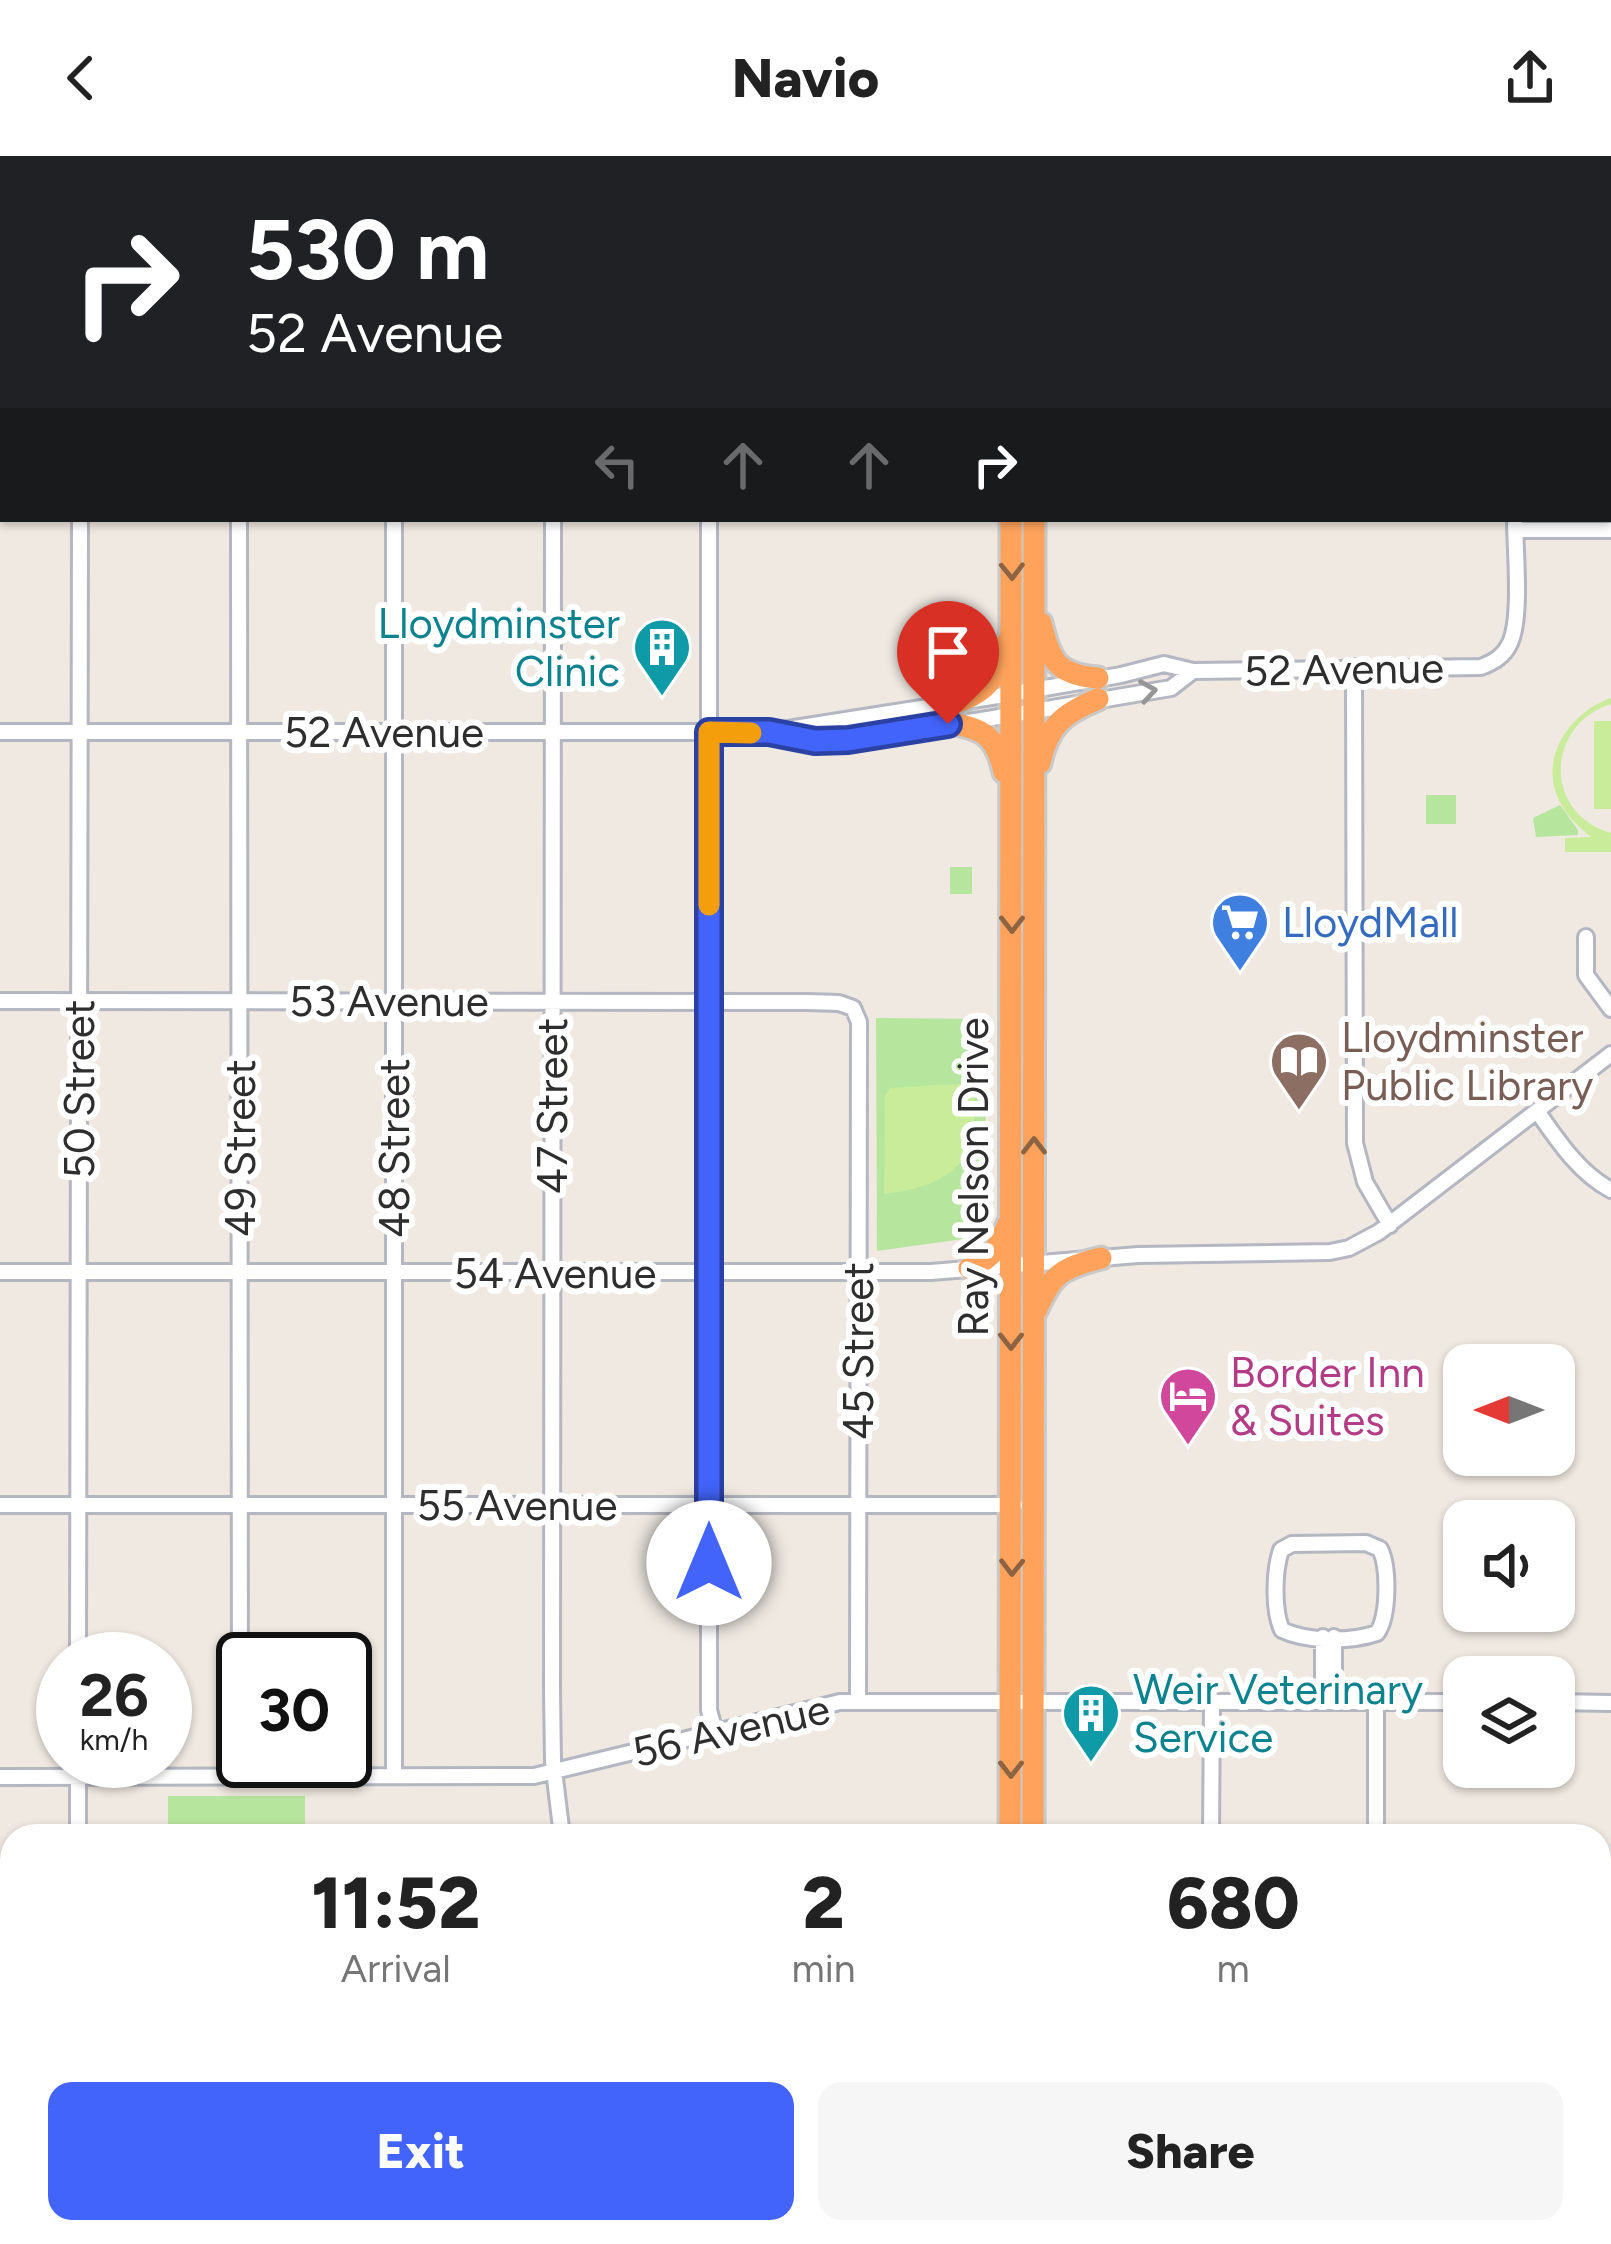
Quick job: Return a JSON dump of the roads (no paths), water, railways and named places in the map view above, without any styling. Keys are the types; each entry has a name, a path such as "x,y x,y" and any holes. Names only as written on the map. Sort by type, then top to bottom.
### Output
{"highway":[{"name":"Ray Nelson Drive","path":"1011,522 1013,624 1034,793 1022,1264 1022,1701 1011,1824"},
{"name":"Ray Nelson Drive","path":"1023,1505 1033,1317 1010,1218 1012,807 1034,595 1034,522"},
{"path":"1034,595 1058,666 1098,689 1054,728 1043,749 1034,793"},
{"path":"1012,807 1001,757 992,740 952,713 984,689 998,668 1013,624"},
{"path":"1034,865 1047,892"},
{"path":"969,1268 987,1261 1010,1218"},
{"path":"1033,1317 1055,1275 1074,1264 1101,1258"},
{"name":"Ray Nelson Drive","path":"1022,1701 1033,1824"}],"street":[{"name":"50 Street","path":"78,1632 80,522"},
{"name":"49 Street","path":"239,522 240,1632"},
{"name":"48 Street","path":"394,522 394,1776"},
{"name":"47 Street","path":"553,522 552,1506 554,1773 560,1824"},
{"path":"709,522 709,1710 715,1732"},
{"name":"52 Avenue","path":"1098,689 1164,664 1193,671 1465,668 1494,662 1508,647 1514,622 1515,524"},
{"path":"1515,524 1611,530"},
{"path":"1354,667 1354,1143 1364,1182 1390,1225 1611,1054"},
{"name":"52 Avenue","path":"0,732 769,732 952,713 1098,689 1171,688 1193,671"},
{"path":"1586,937 1586,975 1611,1009"},
{"name":"53 Avenue","path":"0,1001 849,1005"},
{"name":"45 Street","path":"849,1005 859,1022 858,1702"},
{"path":"1537,1112 1581,1169 1611,1190"},
{"name":"54 Avenue","path":"0,1272 931,1271 1138,1255 1321,1253 1349,1248 1390,1225"},
{"name":"55 Avenue","path":"0,1504 1023,1505"},
{"path":"1292,1544 1374,1545 1385,1560 1383,1626 1371,1636 1329,1637 1288,1634 1279,1625 1277,1565 1282,1550 1292,1544"},
{"path":"1329,1637 1329,1702"},
{"name":"56 Avenue","path":"372,1776 554,1773 824,1705 858,1702 1443,1702"},
{"path":"1211,1702 1211,1824"},
{"path":"1376,1702 1376,1824"},
{"path":"1575,1702 1611,1702"},
{"name":"56 Avenue","path":"0,1777 36,1777"},
{"path":"78,1788 78,1824"}],"place":[{"name":"Lloydminster Clinic","path":"662,698"},
{"name":"LloydMall","path":"1240,973"},
{"name":"Lloydminster Public Library","path":"1299,1112"},
{"name":"Border Inn & Suites","path":"1188,1447"},
{"name":"Weir Veterinary Service","path":"1091,1764"}]}
